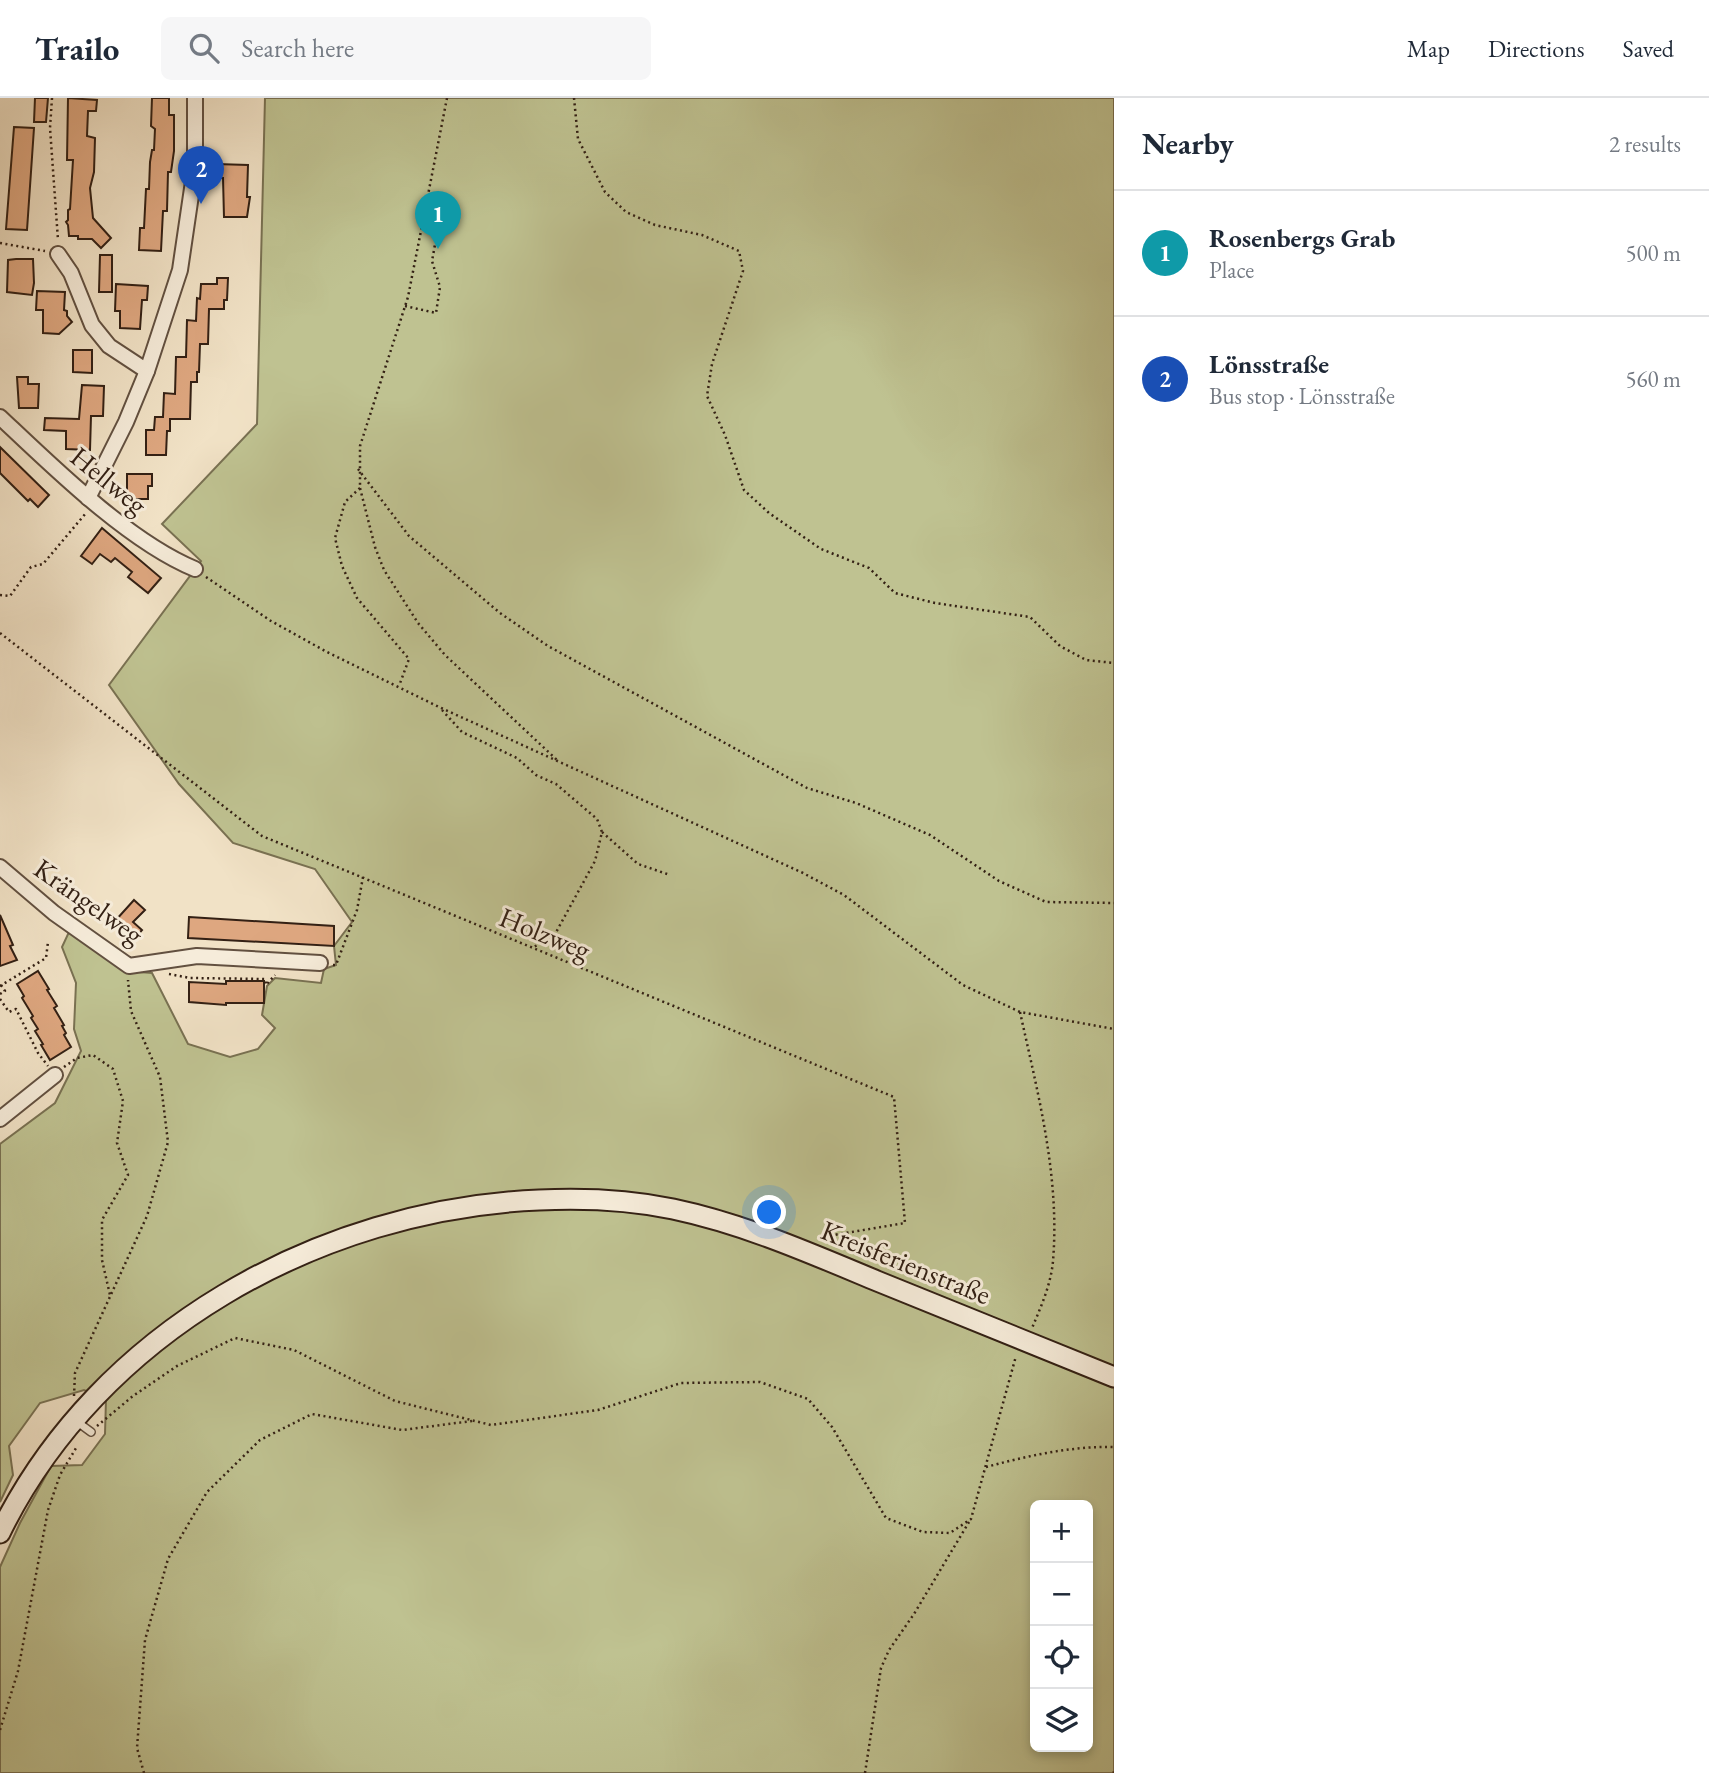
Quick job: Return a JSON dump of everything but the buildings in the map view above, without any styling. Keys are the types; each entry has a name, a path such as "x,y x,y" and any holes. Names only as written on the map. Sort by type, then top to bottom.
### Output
{"street":[{"path":"91,500 147,371 180,270 195,168 195,98"},
{"path":"58,254 71,273 92,326 109,346 147,371"},
{"name":"Hellweg","path":"0,418 91,500 178,563 195,569"},
{"name":"Krängelweg","path":"0,867 54,913 129,966 197,956 320,964"},
{"path":"0,1119 55,1075"},
{"name":"Kreisferienstraße","path":"0,1533 46,1454 83,1421 124,1369 166,1334 215,1300 262,1272 372,1228 425,1214 483,1204 564,1199 618,1202 670,1208 718,1220 788,1243 1114,1377"}],"path":[{"path":"0,243 58,254 57,202 50,128 52,98"},
{"path":"447,98 421,240 405,306 360,446 360,488 375,547 384,570 418,623 445,655 559,763"},
{"path":"574,98 578,139 605,191 626,212 656,225 702,236 739,251 743,271 712,364 707,396 725,435 744,490 769,513 821,549 869,568 895,593 935,603 1030,617 1060,646 1069,651 1086,660 1114,663"},
{"path":"405,306 436,313 440,287 432,261 436,239"},
{"path":"358,469 409,536 500,613 548,646 807,788 856,803 930,835 999,881 1046,902 1114,903"},
{"path":"360,488 345,502 335,538 342,566 357,598 409,659 398,688"},
{"path":"0,595 10,596 31,567 43,564 62,544 91,500"},
{"path":"195,569 271,621 398,688 803,873 844,895 963,985 1020,1012 1114,1029"},
{"name":"Holzweg","path":"0,633 262,836 894,1097 905,1223 814,1238"},
{"path":"439,708 462,732 517,758 536,775 556,784 597,819 602,832 638,864 670,874"},
{"path":"532,948 554,936 595,861 602,832"},
{"path":"320,964 336,965 357,910 363,877"},
{"path":"48,943 46,958 0,986 5,991 0,996 9,1013 16,1009 38,1053 55,1075 77,1058 93,1055 113,1069 122,1101 117,1143 128,1175 102,1220 102,1260 110,1295"},
{"path":"153,964 156,972 190,978 265,979 266,985"},
{"path":"83,1421 67,1403 74,1397 75,1373 147,1216 168,1142 160,1077 131,1011 129,966"},
{"path":"1020,1012 1049,1154 1054,1209 1053,1263 1039,1310"},
{"path":"83,1421 134,1395 177,1366 235,1338 294,1350 395,1401 491,1425 598,1410 681,1383 760,1382 808,1399 832,1427 886,1518 923,1532 950,1533 971,1519"},
{"path":"865,1773 881,1668 971,1519 1020,1339"},
{"path":"144,1773 137,1748 145,1640 168,1559 207,1492 260,1440 312,1413 402,1430 475,1420"},
{"path":"0,1730 18,1671 48,1510 60,1475 79,1442 83,1421"},
{"path":"986,1467 1030,1455 1114,1447"}],"green space":[{"path":"265,98 1114,98 1114,1773 0,1773 0,1567 51,1466 82,1465 105,1434 106,1399 84,1390 40,1403 9,1446 13,1475 0,1502 0,1144 55,1103 81,1051 74,1029 76,983 62,947 69,932 125,971 152,973 188,1044 230,1057 258,1049 275,1028 262,1015 267,986 275,978 321,983 324,969 336,965 334,946 352,922 315,869 233,843 179,784 109,685 201,561 162,524 257,424"}],"place":[{"name":"Lönsstraße","path":"201,204"},
{"name":"Rosenbergs Grab","path":"438,249"}]}
